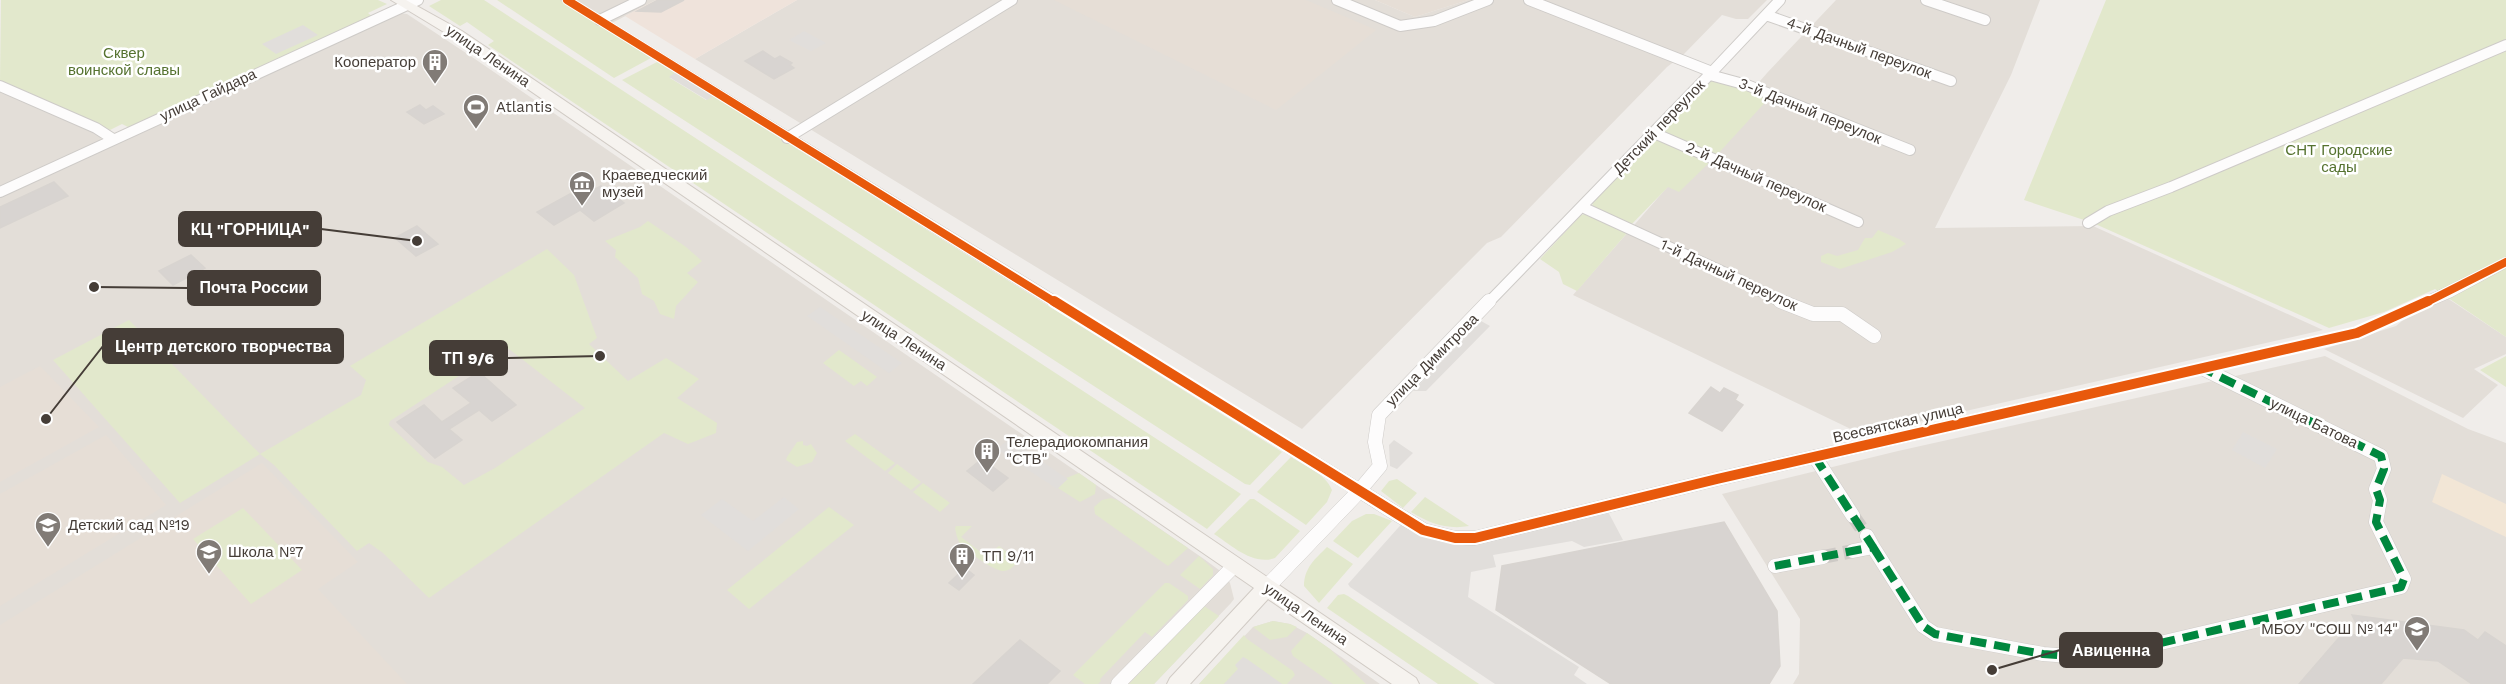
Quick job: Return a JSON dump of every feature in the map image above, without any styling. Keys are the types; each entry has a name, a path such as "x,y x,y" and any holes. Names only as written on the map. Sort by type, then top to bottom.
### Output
{"main road":[{"name":"улица Ленина","path":"407,2 1409,684"},
{"path":"1176,684 1267,587"}],"street":[{"name":"Всесвятская улица","path":"567,0 1423,530 1455,538 1474,538 2357,333 2447,293 2506,262"},
{"path":"600,20 641,0"},
{"path":"787,138 1011,0"},
{"path":"1338,0 1400,26 1434,21 1488,0"},
{"name":"Детский переулок","path":"1520,272 1711,74 1529,0"},
{"path":"1711,74 1780,0"},
{"path":"1926,0 1985,20"},
{"name":"улица Гайдара","path":"0,192 407,2"},
{"name":"4-й Дачный переулок","path":"1766,15 1951,81"},
{"path":"2088,223 2109,211 2506,45"},
{"name":"3-й Дачный переулок","path":"1711,74 1747,85 1910,150"},
{"path":"0,86 96,129 113,140"},
{"name":"2-й Дачный переулок","path":"1654,133 1858,222"},
{"name":"1-й Дачный переулок","path":"1582,207 1787,304 1828,317 1842,314 1874,336"},
{"name":"улица Димитрова","path":"1359,490 1380,466 1375,442 1379,415 1520,272"},
{"name":"улица Батова","path":"1853,551 1870,542 1923,626 1935,634 2043,654 2096,658 2397,589 2404,584 2404,579 2376,522 2380,501 2376,489 2384,469 2381,456 2205,369"},
{"path":"1815,457 1853,516"},
{"path":"1267,587 1359,490"},
{"path":"1775,566 1823,557"},
{"path":"1118,684 1235,565"}],"shaded area":[{"path":"575,0 656,0 612,23"},
{"path":"656,0 797,0 695,59 625,16"},
{"path":"797,0 1375,0 1415,17 1468,0 1767,0 1748,19 1736,19 1722,15 1684,54 1667,67 1501,237 1487,243 1302,429 695,59"},
{"path":"1054,0 1306,0 1376,30 1276,110"},
{"path":"1375,0 1468,0 1415,17"},
{"path":"1836,0 2040,0 2011,75 1935,228 2093,226 2323,330 1882,430 1857,432 1573,295 1767,73"},
{"path":"399,13 407,14 475,59 1204,559 1223,573 1230,583 1234,599 1154,684 0,684 0,197"},
{"path":"303,25 318,35 276,54 262,44"},
{"path":"804,31 826,43 811,51 789,40"},
{"path":"679,70 717,94 707,100 669,77"},
{"path":"0,90 96,133 101,138 99,143 0,189"},
{"path":"2447,298 2506,337 2506,354 2474,369 2498,385 2463,418 2324,349 2396,326"},
{"path":"820,307 902,363 889,373 807,316"},
{"path":"1481,321 1490,326 1426,391 1413,391"},
{"path":"2325,356 2468,429 2506,443 2506,684 1793,684 1799,674 1800,619 1722,494 1898,451"},
{"path":"40,366 99,427 0,482 0,387"},
{"path":"2243,432 2277,449 2265,468 2232,450"},
{"name":"Детский сад №19","path":"106,435 166,505 0,606 0,494"},
{"path":"1009,439 1068,479 1057,489 997,449"},
{"path":"1394,440 1413,453 1397,469 1390,466 1389,445"},
{"name":"Школа №7","path":"262,463 358,562 318,589 407,684 0,684 0,625"},
{"path":"784,497 799,509 748,551 701,515 722,499 753,521"},
{"path":"1605,506 1623,540 1584,547 1572,541 1493,555 1496,567 1471,572 1468,597 1579,667 1574,675 1587,684 1495,684 1348,584 1406,519 1455,538"},
{"path":"1273,621 1290,624 1307,633 1380,684 1199,684 1253,627"},
{"path":"1243,657 1282,684 1224,684 1238,669 1235,665"}],"green space":[{"name":"Сквер воинской славы","path":"1,0 378,0 387,4 368,13 374,18 130,128 122,124 110,130 0,81"},
{"path":"441,0 484,0 1241,494 1207,529 488,45 494,41 467,22 460,26 429,6"},
{"path":"497,0 560,0 651,58 614,78"},
{"name":"СНТ Городские сады","path":"2106,0 2506,0 2506,337 2435,289 2384,312 2329,328 2093,223 2024,200"},
{"path":"657,62 675,73 670,78 706,100 713,96 1282,452 1250,485 1245,484 622,80"},
{"path":"1711,80 1770,97 1715,157 1660,134"},
{"path":"1661,138 1712,160 1679,192 1668,187 1629,227 1594,209 1592,203 1655,140"},
{"path":"1589,213 1627,233 1577,291 1563,284 1559,272 1540,259 1581,215"},
{"path":"648,221 702,261 687,273 698,282 676,306 674,319 660,314 654,301 642,294 638,278 615,257 616,250 605,241 640,227"},
{"path":"1878,230 1906,244 1892,252 1840,269 1821,262 1821,256 1828,253 1837,256 1858,250 1865,238 1872,238"},
{"path":"547,249 574,275 597,338 589,344 628,381 666,358 699,379 677,398 717,423 716,433 688,444 664,433 429,598 383,553 369,543 357,551 274,465 260,454 361,395 366,380 350,366","holes":["509,349 585,408 495,468 464,485 442,467 428,462 389,425 390,421 462,374"]},
{"path":"129,320 260,454 180,503 53,360"},
{"path":"839,350 877,377 867,386 861,381 854,386 823,363"},
{"path":"2506,356 2506,387 2480,370"},
{"path":"855,434 895,463 885,471 845,441"},
{"path":"803,441 803,445 811,444 817,453 812,462 797,467 786,460 797,442"},
{"path":"1291,457 1320,474 1332,490 1327,502 1306,525 1257,492"},
{"path":"897,464 921,482 911,490 888,473"},
{"path":"1079,473 1096,485 1095,494 1080,502 1058,488 1066,478"},
{"path":"1397,479 1417,493 1403,508 1381,491 1389,481"},
{"path":"923,483 950,503 940,512 913,492"},
{"path":"1425,497 1469,526 1439,525 1411,512"},
{"path":"1111,498 1188,548 1168,566 1095,514 1094,507 1102,500"},
{"path":"1250,499 1254,499 1300,531 1275,558 1267,560 1251,557 1214,534"},
{"path":"829,507 854,525 749,609 727,590"},
{"path":"243,508 302,570 251,604 193,539"},
{"path":"1366,514 1374,514 1392,521 1358,558 1333,541 1352,521"},
{"path":"956,526 972,526 961,537 986,556 999,546 1019,561 1006,571 986,564 959,542"},
{"path":"1327,547 1353,564 1319,603 1304,586 1304,580 1311,564"},
{"path":"1199,556 1213,569 1213,575 1200,589 1180,575"},
{"path":"1165,583 1169,583 1188,596 1188,600 1152,637 1145,632 1100,679 1098,684 1085,684 1073,675"},
{"path":"1344,594 1479,684 1438,684 1327,608 1338,595"},
{"path":"1204,606 1219,616 1154,684 1129,684"},
{"path":"1273,621 1297,627 1287,637 1270,640 1253,627"},
{"path":"1307,633 1330,649 1366,684 1333,684 1293,656 1291,651"},
{"path":"1244,635 1293,671 1295,675 1287,684 1282,684 1243,657 1238,669 1224,684 1199,684"}],"sand":[{"path":"2442,474 2506,504 2506,537 2432,502"}],"building":[{"path":"658,0 684,0 661,12 637,11"},
{"path":"763,51 775,59 780,56 792,63 790,65 794,68 774,79 745,61"},
{"path":"420,105 426,110 433,106 444,114 424,124 407,112"},
{"path":"54,182 68,196 0,228 0,207"},
{"name":"Краеведческий музей","path":"601,186 624,203 594,221 580,210 554,225 537,212 570,194 577,199"},
{"path":"417,226 438,244 416,256 395,238"},
{"path":"191,255 205,268 173,285 159,271"},
{"path":"479,372 516,405 492,421 479,410 449,429 462,440 435,458 397,422 424,405 442,422 471,403 453,388"},
{"path":"1711,387 1720,393 1724,388 1738,395 1735,400 1743,405 1722,431 1689,413"},
{"name":"Телерадиокомпания \"СТВ\"","path":"982,459 1008,478 993,491 967,471"},
{"path":"1724,522 1777,611 1780,666 1769,684 1611,684 1496,610 1502,566"},
{"name":"ТП 9/11","path":"965,568 974,575 959,590 949,583"},
{"name":"МБОУ \"СОШ № 14\"","path":"2352,615 2464,630 2478,640 2485,632 2506,646 2506,684 2472,684 2438,661 2403,658 2381,684 2299,684 2343,633 2362,636"},
{"path":"1020,640 1060,671 1047,684 973,684"}],"tunnel":[{"path":"1853,516 1867,536"},
{"path":"1823,557 1853,551"}],"marked path":[{"path":"1873,547 1923,626 1935,634 2043,654 2096,658 2401,587 2404,579 2376,522 2380,500 2376,489 2384,469 2381,456 2204,369"},
{"path":"1775,566 1873,547 1815,457"}],"cycle path":[{"path":"567,0 1423,530 1455,538 1475,538 1717,479 2357,333 2447,293 2506,262"}],"place":[{"name":"Кооператор","path":"435,85"},
{"name":"Atlantis","path":"476,130"},
{"name":"Краеведческий музей","path":"582,207"},
{"name":"КЦ \"ГОРНИЦА\"","path":"417,241"},
{"name":"Почта России","path":"94,287"},
{"name":"ТП 9/6","path":"600,356"},
{"name":"Центр детского творчества","path":"46,419"},
{"name":"Телерадиокомпания \"СТВ\"","path":"987,474"},
{"name":"Детский сад №19","path":"48,548"},
{"name":"Школа №7","path":"209,575"},
{"name":"ТП 9/11","path":"962,579"},
{"name":"МБОУ \"СОШ № 14\"","path":"2417,652"},
{"name":"Авиценна","path":"1992,670"}]}
